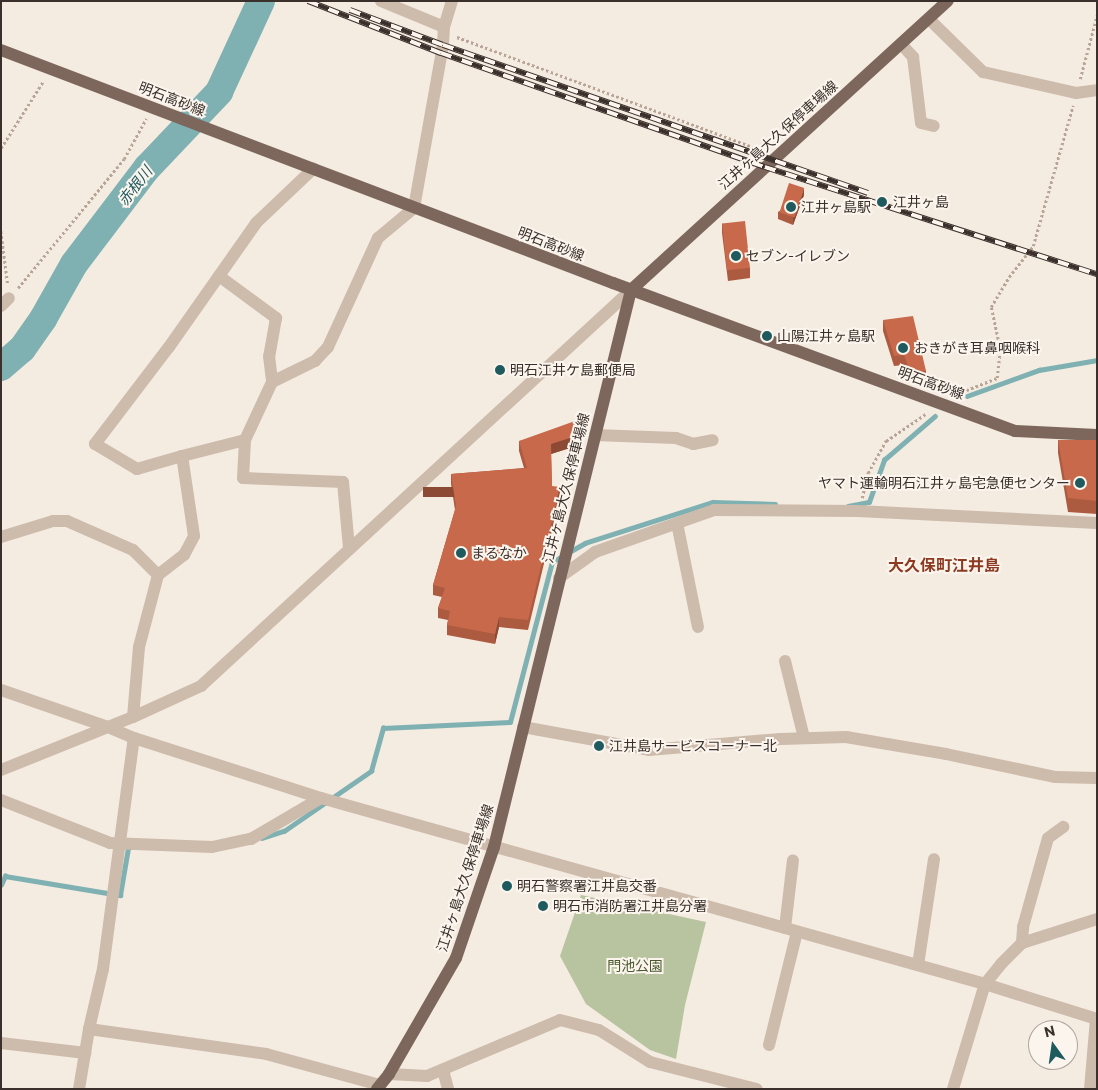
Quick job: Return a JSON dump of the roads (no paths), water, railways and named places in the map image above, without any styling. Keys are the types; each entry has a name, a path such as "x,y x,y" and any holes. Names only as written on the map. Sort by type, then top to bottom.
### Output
{"main road":[{"name":"江井ヶ島大久保停車場線","path":"379,1087 389,1074 456,958 494,847 631,290 948,1"},
{"name":"明石高砂線","path":"1,50 631,290 1015,431 1097,435"}],"street":[{"path":"381,1 444,27"},
{"path":"272,382 315,361 328,347 378,238 414,208 443,46 444,27 452,1"},
{"path":"928,19 983,72 1076,93 1097,90"},
{"path":"901,44 912,57 921,123 934,126"},
{"path":"244,440 137,469 95,444 169,347 256,223 313,169"},
{"path":"219,276 276,318 268,356 272,382 244,440 243,478 343,482 350,548"},
{"path":"1,770 133,717 201,686 631,290"},
{"path":"595,435 676,438 693,444 713,440"},
{"path":"133,717 139,647 158,575 184,555 194,536 182,456"},
{"path":"559,578 596,552 714,510 858,511 1097,523"},
{"path":"1,537 54,520 67,521 133,550 158,575"},
{"path":"677,523 698,627"},
{"path":"785,662 804,738"},
{"path":"1,690 108,727 134,738 321,798 985,984 1097,1019 1090,1089"},
{"path":"523,727 649,750 804,738 846,737 946,754 1055,777 1097,778"},
{"path":"79,1089 89,1029 103,969 134,738"},
{"path":"1,800 110,843 212,847 251,839 321,798"},
{"path":"1022,944 1023,926 1048,838 1063,827"},
{"path":"918,966 934,859"},
{"path":"769,1046 791,930 793,860"},
{"path":"952,1089 985,984 1022,944 1097,919"},
{"path":"389,1074 427,1076 560,1020 599,1030 650,1062 735,1086 757,1089"},
{"path":"89,1029 266,1054 379,1087"},
{"path":"1,1044 85,1053"},
{"path":"443,1070 448,1089"}],"waterway":[{"name":"赤根川","path":"1,367 22,349 43,319 74,264 147,168 219,92 261,1"},
{"path":"967,396 1039,370 1097,360"},
{"path":"848,506 869,502 884,460 935,416"},
{"path":"569,552 585,543 713,502 775,504"},
{"path":"262,838 284,831 371,771 383,728 510,722 552,562 563,556"},
{"path":"1,885 5,876 120,895 128,848 132,848"}],"railway":[{"path":"308,1 441,53 765,167 1097,274"},
{"path":"350,10 443,45 868,193"}],"place":[{"name":"江井ヶ島","path":"882,202"},
{"name":"江井ヶ島駅","path":"791,207"},
{"name":"セブン-イレブン","path":"736,256"},
{"name":"山陽江井ヶ島駅","path":"767,336"},
{"name":"おきがき耳鼻咽喉科","path":"903,348"},
{"name":"明石江井ケ島郵便局","path":"500,370"},
{"name":"ヤマト運輸明石江井ヶ島宅急便センター","path":"1080,483"},
{"name":"まるなか","path":"461,553"},
{"name":"江井島サービスコーナー北","path":"599,746"},
{"name":"明石警察署江井島交番","path":"507,886"},
{"name":"明石市消防署江井島分署","path":"543,906"}],"district":[{"name":"大久保町江井島","path":"944,565"}],"park label":[{"name":"門池公園","path":"635,966"}]}
